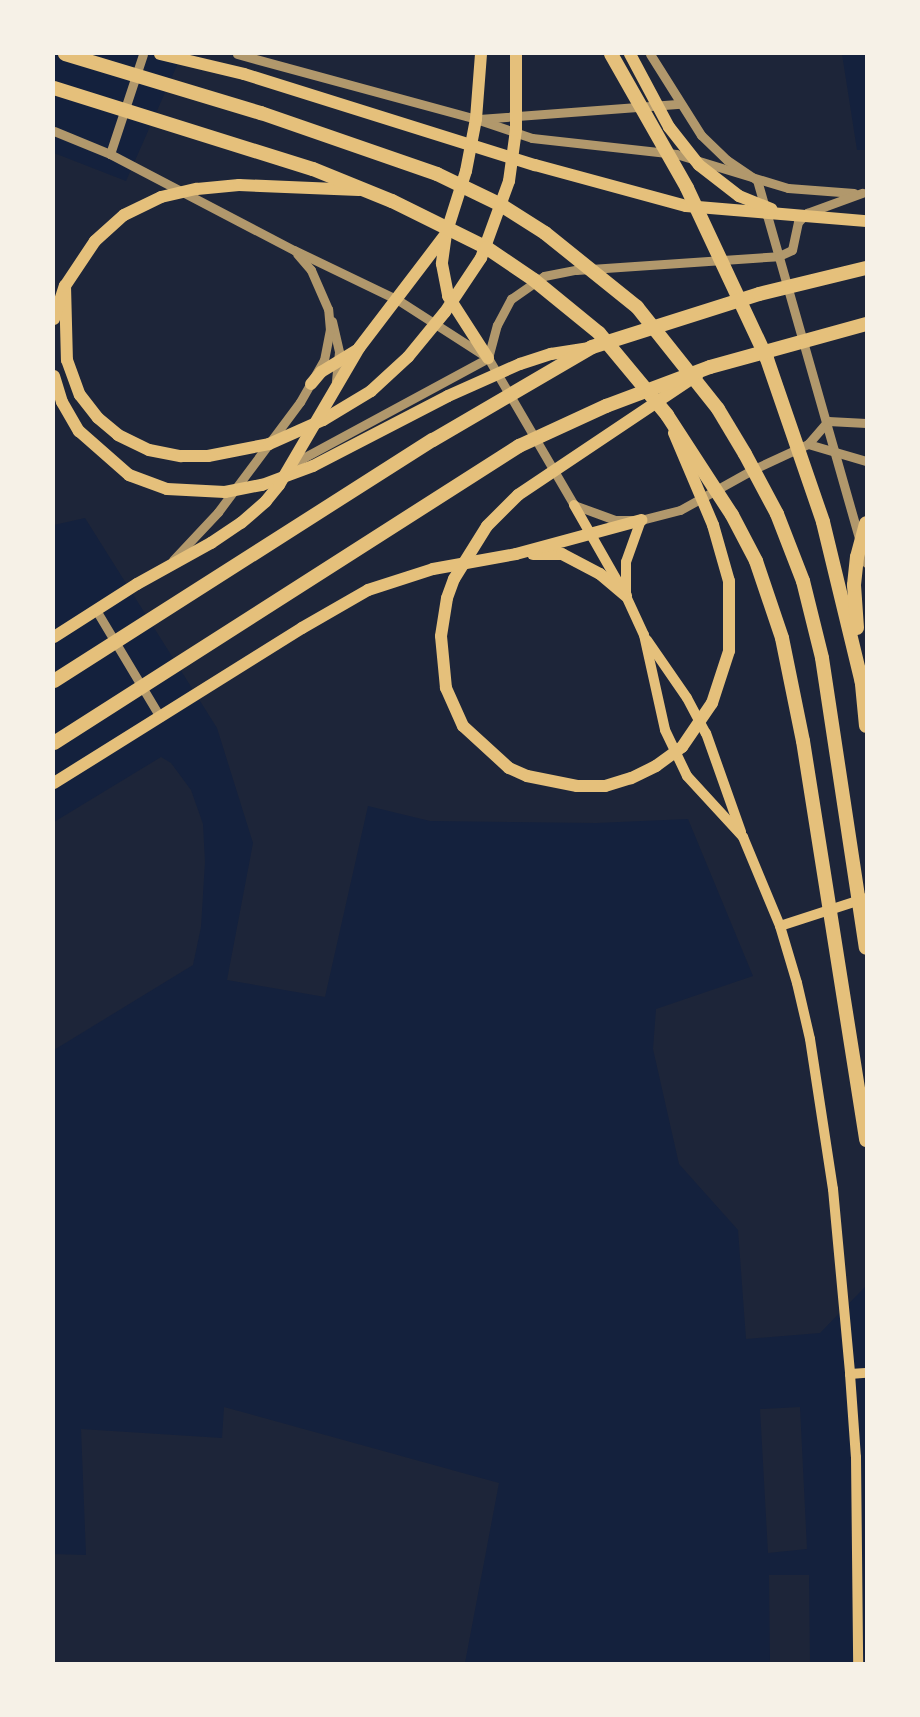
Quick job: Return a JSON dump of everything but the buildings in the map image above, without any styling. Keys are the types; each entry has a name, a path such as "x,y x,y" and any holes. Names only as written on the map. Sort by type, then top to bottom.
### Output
{"highway":[{"path":"65,54 262,113 437,174 501,205 545,233 637,307 713,402 741,447 777,514 803,581 822,658 866,948"},
{"path":"611,54 687,188 767,359 793,426 823,522 862,682"},
{"path":"54,88 313,169 366,190 487,248 534,280 599,333 667,415 756,560 782,638 803,741 866,1140"},
{"path":"54,681 433,440 592,347 759,294 866,268"},
{"path":"54,743 519,446 606,406 710,367 866,324"},
{"path":"866,523 857,557 854,585 866,726"}],"main road":[{"path":"160,54 253,76 627,192 686,206 866,221"},
{"path":"481,54 476,119 466,171 446,234 442,264 448,296 488,358"},
{"path":"65,286 63,321 67,360 80,394 98,418 118,435 149,450 181,456 208,456 254,448 323,420 371,391 408,357 445,312 482,258 509,181 516,130 516,54"},
{"path":"630,54 669,127 699,165 739,196 788,215"},
{"path":"54,319 65,286 96,240 124,216 161,197 197,189 239,185 366,190"},
{"path":"54,637 170,564 248,518 279,485 336,384 359,348 398,300 446,234"},
{"path":"54,376 62,402 79,431 129,475 167,489 225,492 262,485 313,466 448,396 520,364 551,354 592,347"},
{"path":"311,384 339,360 359,348"},
{"path":"667,415 713,525 727,571 732,626 722,678 698,727 682,747 656,766 605,786 576,786 527,776 509,768 475,740 463,726 446,688 441,636 447,598 454,579 487,526 518,495 710,367"},
{"path":"574,505 626,596 644,635 687,698 706,733 743,837 780,926 810,1039 833,1189 850,1374 858,1530 858,1663"},
{"path":"54,783 302,628 368,590 433,569 516,554 641,520"},
{"path":"626,596 626,562 641,520"},
{"path":"516,554 562,554 600,574 626,596"},
{"path":"644,635 665,730 687,776 743,837"},
{"path":"780,926 866,898"},
{"path":"850,1374 866,1373"}],"street":[{"path":"110,154 143,54"},
{"path":"237,54 476,119 504,130 552,142 676,154 712,163 757,180 788,188 864,193"},
{"path":"650,54 701,135 727,160 757,180 800,338 828,421 866,563"},
{"path":"476,119 680,104"},
{"path":"54,131 110,154 294,250 398,300 488,358 574,505 615,520 641,520 680,510 752,470 808,444 828,421"},
{"path":"290,465 488,358 497,325 511,300 544,276 576,270 779,256 792,250 798,222 807,214 864,193"},
{"path":"294,250 311,270 328,308 337,337 339,360 336,384"},
{"path":"170,564 218,512 311,384 328,348 328,308"},
{"path":"828,421 866,423"},
{"path":"808,444 866,461"},
{"path":"96,610 160,717"}],"shaded area":[{"path":"182,54 842,54 857,150 866,150 866,1286 820,1333 746,1339 738,1230 679,1164 653,1049 656,1009 753,976 688,819 596,823 430,821 368,806 325,997 227,980 253,843 217,728 85,518 54,525 54,153 126,181"},
{"path":"161,757 171,763 191,790 203,824 205,862 201,927 193,965 54,1050 54,822"},
{"path":"224,1407 499,1483 465,1663 54,1663 54,1554 86,1555 81,1429 222,1438"},
{"path":"800,1407 807,1549 768,1553 760,1409"},
{"path":"769,1575 809,1575 810,1663 770,1663"}]}
